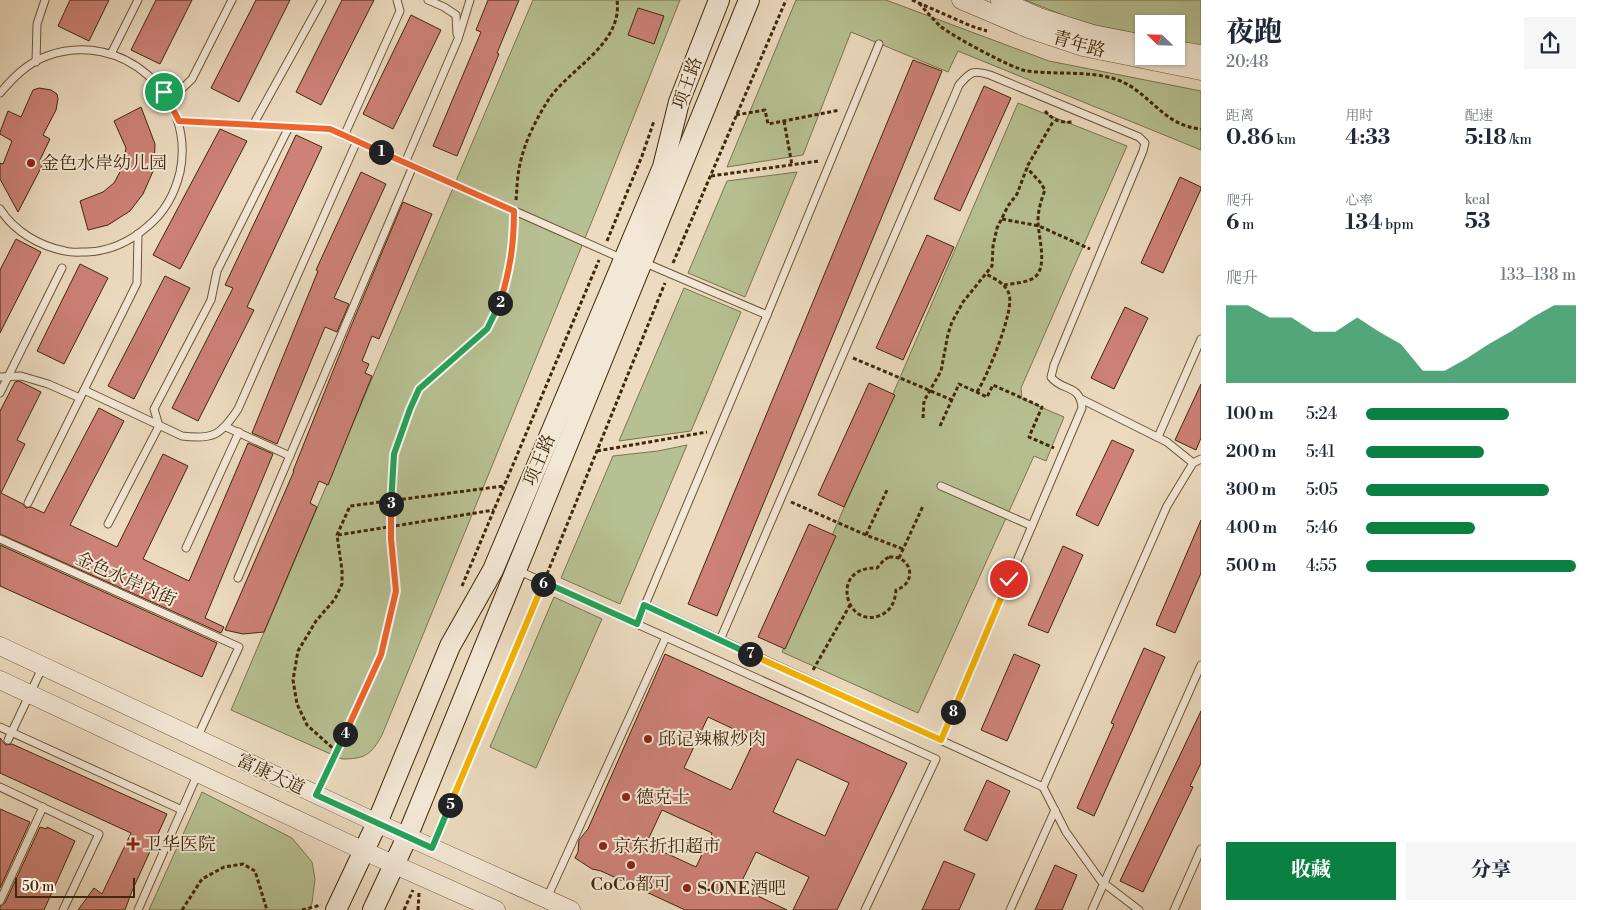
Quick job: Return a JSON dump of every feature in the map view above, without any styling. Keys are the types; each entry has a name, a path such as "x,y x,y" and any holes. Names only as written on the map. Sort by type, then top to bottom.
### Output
{"main road":[{"name":"项王路","path":"373,910 408,837 517,570 633,260 663,166 679,102 719,1"},
{"name":"项王路","path":"330,907 364,850 450,646 493,570 749,3"}],"street":[{"name":"青年路","path":"962,0 1030,29 1083,47 1201,71"},
{"name":"青年路","path":"1000,0 1039,17 1093,34 1135,42"},
{"path":"1185,51 1201,54"},
{"name":"富康大道","path":"0,646 376,823 571,910"},
{"name":"富康大道","path":"0,680 395,865 496,910"}],"lane":[{"path":"36,62 37,24 45,0"},
{"path":"111,54 138,0"},
{"path":"169,101 192,79 232,0"},
{"path":"253,125 322,0"},
{"path":"344,136 400,11 397,0"},
{"path":"428,0 444,7 456,16 458,39"},
{"path":"238,578 409,164 458,39 470,0"},
{"path":"637,624 879,44"},
{"path":"0,93 18,72 47,56 79,50 111,54 141,68 164,92 179,121 183,155 176,188 158,218 132,239 100,251 66,252 34,241 7,220 0,209"},
{"path":"720,640 960,85 968,74 978,71 990,75 1139,137 1144,143 1143,151 1054,365 1051,377 1056,382 1075,390 1081,399 1082,408 941,740"},
{"path":"179,121 330,129 603,250 669,273 767,314"},
{"path":"108,524 159,426 154,409 211,300 216,271 289,127"},
{"path":"84,390 182,436 198,438 216,435 226,427 238,409 357,142"},
{"path":"28,503 137,282 138,234"},
{"path":"0,393 62,268"},
{"path":"1158,437 1201,339"},
{"path":"0,377 21,376 39,381 80,398"},
{"path":"1081,399 1167,442 1193,463"},
{"path":"226,427 290,456"},
{"path":"186,548 239,432"},
{"path":"1043,787 1167,506 1193,463 1201,459"},
{"path":"941,486 1032,526"},
{"name":"金色水岸内街","path":"0,539 239,647 197,739"},
{"path":"517,570 936,759 865,910"},
{"path":"644,605 1043,787 1066,832 1104,884 1139,910"},
{"path":"546,899 666,637"},
{"path":"1092,910 1201,665"},
{"path":"8,740 43,666"},
{"path":"0,727 182,810"},
{"path":"138,910 198,773"},
{"path":"0,787 99,834 63,910"},
{"path":"0,901 43,807"},
{"path":"1010,910 1055,810"},
{"path":"1174,910 1201,849"}],"path":[{"path":"316,795 381,655 396,591 391,539 390,501 394,454 410,409 419,389 487,329 499,308 510,270 519,168 529,136 550,97 603,44 614,23 617,0"},
{"path":"432,848 544,582 669,273 785,0"},
{"path":"919,3 941,26 981,50 1025,71 1084,73 1116,79 1131,86 1181,125 1201,129"},
{"path":"736,115 765,110 768,124 853,108"},
{"path":"460,591 642,156 655,118"},
{"path":"923,418 924,402 941,371 952,322 963,302 992,266 993,246 997,228 1008,206 1017,194 1027,168 1054,120"},
{"path":"784,121 792,165"},
{"path":"710,176 832,159"},
{"path":"1004,285 1031,280 1037,275 1040,267 1042,254 1038,220 1045,190 1027,168"},
{"path":"1002,218 1039,226 1100,254"},
{"path":"978,392 987,378 989,366 1010,313 1009,294 1004,285 986,274"},
{"path":"844,354 952,400"},
{"path":"940,426 959,384 988,397 993,385 1042,407 1029,437 1063,453"},
{"path":"597,451 719,430"},
{"path":"337,752 307,725 297,704 293,680 298,651 316,622 335,599 342,584 337,535 350,506 504,486"},
{"path":"866,535 886,490"},
{"path":"782,497 866,535 903,549"},
{"path":"900,558 923,506"},
{"path":"337,535 494,510"},
{"path":"889,557 900,558 908,565 910,575 906,585 896,590 896,599 892,607 878,617 870,618 862,616 855,611 850,605 847,589 849,581 854,575 860,570 877,568 889,557"},
{"path":"808,680 850,605"},
{"path":"182,910 202,878 224,867 243,864 255,871 267,910"},
{"path":"404,910 420,876"},
{"path":"302,910 330,907"}],"green space":[{"path":"533,0 680,0 603,194 382,735 371,751 362,757 342,759 231,710"},
{"path":"796,0 886,0 1049,61 1201,91 1201,150 958,51 948,72 851,32 803,155 727,167"},
{"path":"1025,0 1201,0 1201,47 1185,44 1185,15 1135,15 1135,33 1068,17"},
{"path":"1018,103 1127,146 1021,388 1022,399 1064,417 1046,461 1034,456 918,713 782,652"},
{"path":"797,172 745,297 688,273 727,181"},
{"path":"684,288 741,312 691,431 619,441"},
{"path":"687,445 620,604 561,578 613,456 658,451"},
{"path":"554,597 602,619 536,768 490,747"},
{"path":"202,792 292,838 312,862 315,879 312,903 309,910 149,910"}],"building":[{"path":"70,0 109,0 89,41 58,26"},
{"path":"156,0 192,0 160,64 131,50"},
{"path":"256,0 290,0 239,102 211,88"},
{"path":"342,0 374,0 321,105 296,92"},
{"path":"488,0 519,0 457,156 433,146 481,32 476,30"},
{"path":"638,8 664,16 654,44 628,35"},
{"path":"411,15 441,30 393,129 363,114"},
{"path":"913,60 942,71 717,616 688,604"},
{"path":"984,86 1011,98 960,211 934,199"},
{"path":"39,88 51,90 57,94 58,99 56,110 43,135 50,139 39,162 43,164 18,212 0,179 0,163 3,164 12,141 0,134 0,132 8,111 21,117 33,90"},
{"path":"141,107 155,144 154,169 143,194 130,211 108,225 88,230 80,201 103,192 114,183 122,168 126,148 114,121"},
{"path":"220,129 247,141 180,269 153,255"},
{"path":"296,135 322,147 247,307 254,310 198,421 172,408 233,288 225,285"},
{"path":"361,172 386,184 334,298 349,304 337,332 325,327 277,444 252,433 318,271 316,270"},
{"path":"1180,177 1201,187 1201,189 1163,273 1141,263"},
{"path":"403,202 432,214 379,339 372,336 362,361 369,364 365,373 372,376 328,485 319,481 310,503 317,507 264,632 243,634 225,630 294,471 347,336"},
{"path":"927,235 954,247 903,360 876,348"},
{"path":"16,239 41,252 0,333 0,270"},
{"path":"80,264 108,278 64,364 37,351"},
{"path":"165,276 190,288 134,399 108,386"},
{"path":"1125,307 1148,318 1114,389 1091,378"},
{"path":"19,381 41,392 17,440 25,444 1,493 23,504 26,508 31,507 44,513 99,408 124,421 70,525 117,547 163,454 188,466 143,559 189,581 248,443 273,454 205,618 224,627 221,633 0,534 0,411 15,382"},
{"path":"869,383 895,395 844,507 818,495"},
{"path":"1201,384 1201,438 1196,450 1175,440"},
{"path":"1112,440 1134,450 1098,526 1076,515"},
{"path":"1201,520 1201,573 1175,633 1156,625"},
{"path":"809,524 836,536 785,649 758,637"},
{"path":"0,545 217,643 202,677 0,586"},
{"path":"1063,546 1083,555 1048,633 1028,625"},
{"path":"1144,648 1165,657 1094,816 1077,808 1114,724 1111,723"},
{"path":"665,654 907,763 837,910 793,910 809,877 756,852 739,887 787,910 685,910 601,871 592,869 575,858 578,852 579,840 588,829","holes":["708,717 755,739 731,790 684,768","797,759 849,783 825,836 773,812","662,810 712,833 696,867 646,844"]},
{"path":"1014,654 1040,665 1007,741 981,730"},
{"path":"1201,711 1201,763 1190,786 1193,787 1143,892 1120,881"},
{"path":"0,738 6,745 12,744 167,814 125,910 78,910 94,888 102,894 131,833 0,773"},
{"path":"987,780 1010,791 987,841 964,830"},
{"path":"0,809 30,822 0,888"},
{"path":"40,827 46,829 47,827 75,841 44,910 0,910 0,906 5,903"},
{"path":"944,861 975,874 959,910 922,910"},
{"path":"1055,865 1077,875 1062,910 1035,910"}],"place":[{"name":"金色水岸幼儿园","path":"31,163"},
{"name":"邱记辣椒炒肉","path":"648,739"},
{"name":"德克士","path":"626,797"},
{"name":"卫华医院","path":"133,844"},
{"name":"京东折扣超市","path":"603,846"},
{"name":"CoCo都可","path":"631,865"},
{"name":"S·ONE酒吧","path":"687,888"}],"route":[{"path":"164,92 179,121 330,129 514,211 514,240 510,270 499,308 487,329 419,389 408,412 394,454 390,494 391,539 396,591 381,655 316,795 432,848 544,582 637,624 644,605 941,740 1009,579"}]}
